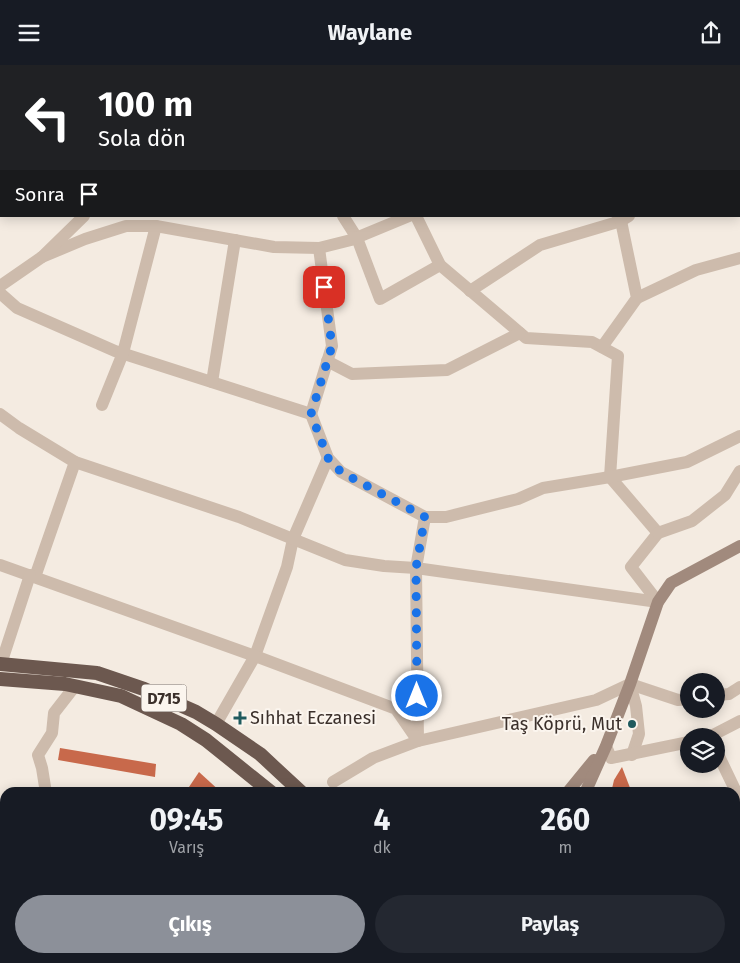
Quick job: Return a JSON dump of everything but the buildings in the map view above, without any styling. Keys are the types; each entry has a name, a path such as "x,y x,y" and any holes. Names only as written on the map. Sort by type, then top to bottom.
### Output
{"highway":[{"name":"D715","path":"0,664 97,673 144,689 196,712 216,724 260,754 296,787"},
{"name":"D715","path":"0,679 74,686 121,696 181,724 206,740 265,787"}],"main road":[{"path":"588,787 630,684 658,602 671,583 740,545"},
{"path":"572,787 606,746"}],"street":[{"path":"0,286 42,257 83,217"},
{"path":"126,226 137,217"},
{"path":"345,217 357,238 380,299 440,265"},
{"path":"42,257 85,239 126,226 156,227 274,247 319,248 357,238 408,217"},
{"path":"416,217 440,265 526,338 592,342 618,356 610,477 658,533"},
{"path":"470,291 540,245 623,218 637,298"},
{"path":"102,405 123,353 156,227"},
{"path":"212,382 235,240"},
{"path":"319,248 332,346 311,414 328,458 341,472 425,517 446,517 518,499 543,488 686,462 740,437"},
{"path":"602,347 637,298 696,270 740,258"},
{"path":"0,293 17,308 123,353 311,414"},
{"path":"327,361 352,374 447,369 520,333"},
{"path":"0,414 19,428 75,462 239,517 345,560 384,566 416,568 658,602"},
{"path":"216,724 255,656 287,567 293,539 328,458"},
{"path":"0,664 75,462"},
{"path":"658,602 631,567 658,533 692,521 725,495 740,471"},
{"path":"418,741 416,568 425,517"},
{"path":"0,565 255,656 396,709 418,741"},
{"path":"630,684 636,706 639,735 632,755"},
{"path":"333,782 373,758 418,741 596,700 630,684 680,700"},
{"path":"45,787 38,755 52,733 54,713 74,686"},
{"path":"725,694 740,687"},
{"path":"725,729 740,721"},
{"path":"606,746 611,758 680,744"},
{"path":"725,769 734,787"}],"place":[{"name":"Sıhhat Eczanesi","path":"240,718"},
{"name":"Taş Köprü, Mut","path":"632,724"}],"route":[{"path":"324,287 332,346 311,414 328,458 341,472 425,517 416,568 417,696"}]}
